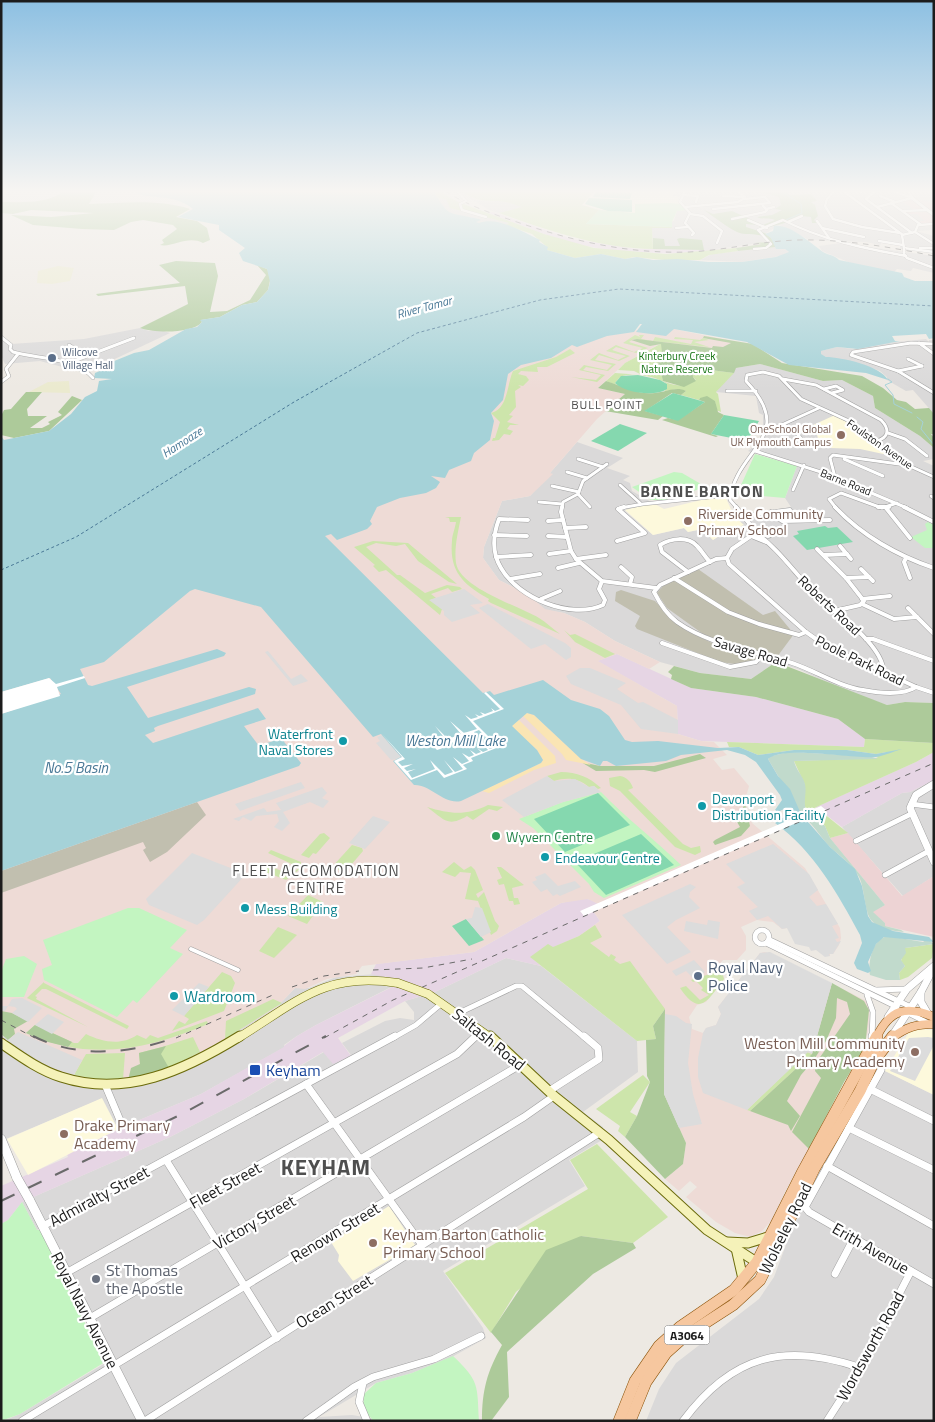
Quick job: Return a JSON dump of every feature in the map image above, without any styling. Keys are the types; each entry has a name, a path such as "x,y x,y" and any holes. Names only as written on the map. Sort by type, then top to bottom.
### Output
{"main road":[{"name":"Saltash Road","path":"1,1043 26,1060 61,1077 92,1086 106,1087 138,1083 178,1069 223,1046 324,985 360,979 398,983 428,994 483,1030 552,1094 599,1133 707,1230 762,1265"},
{"path":"904,1007 931,1020"},
{"name":"Wolseley Road","path":"630,1421 646,1382 666,1352 746,1294 760,1280 762,1265 771,1236 812,1154 880,1030 904,1007"},
{"name":"A3064","path":"891,1038 905,1028 931,1020"},
{"name":"Wolseley Road","path":"619,1421 637,1375 660,1344 679,1328 724,1298 762,1265 814,1169 860,1091 874,1061 891,1038"},
{"path":"726,1242 748,1243 771,1236"},
{"path":"736,1248 743,1282"}],"street":[{"path":"909,257 934,268"},
{"path":"1,337 11,345 10,349 13,352 89,371 93,378"},
{"path":"66,364 99,353 114,344 134,338"},
{"path":"934,344 917,342 852,354 853,357 898,371 934,393"},
{"path":"917,342 934,354"},
{"path":"69,346 86,356"},
{"path":"1,382 8,377 6,369 18,354"},
{"path":"898,371 922,366 908,359"},
{"path":"578,459 605,465 581,484 579,492 565,499 562,504 567,537 571,551 577,561 602,582 656,588 710,562 726,558 732,549 751,536 753,531 733,506 730,494 740,468 762,443 766,432 762,402 756,391 746,381 747,375 763,372 776,374 783,379 797,380 832,393 881,420 888,426 888,433 884,438 876,441"},
{"name":"Foulston Avenue","path":"783,379 796,395 819,408 847,420 908,465 934,476"},
{"path":"824,389 836,386 843,390 832,393"},
{"path":"726,391 756,391"},
{"path":"766,432 819,408"},
{"path":"782,424 795,430 807,446"},
{"path":"888,433 905,439 927,456"},
{"name":"Barne Road","path":"755,451 804,465 835,477 898,503 934,522"},
{"path":"835,477 830,458 833,455 908,465"},
{"path":"841,456 883,476"},
{"path":"793,490 801,468 804,465"},
{"path":"567,472 587,478"},
{"path":"552,486 579,492 590,507"},
{"path":"621,487 640,503"},
{"path":"617,541 645,534 618,508 640,503 678,502 712,494 730,494"},
{"path":"898,503 886,508 875,507 845,494 834,495 829,499 858,526 906,558 934,568"},
{"path":"539,502 562,504"},
{"path":"886,508 910,538"},
{"path":"742,516 790,510"},
{"path":"771,512 782,521 830,520"},
{"path":"528,520 499,519 494,535 496,557 510,579 541,599 556,606 590,611 602,607 605,603 599,588 602,582"},
{"path":"548,520 563,520"},
{"path":"565,528 586,527"},
{"name":"Roberts Road","path":"753,531 766,541 807,586 866,639 880,659 884,668 883,673"},
{"path":"494,535 527,536"},
{"path":"766,541 767,535"},
{"path":"548,536 567,537"},
{"name":"Roberts Road","path":"751,536 766,541"},
{"path":"688,572 662,552 660,545 673,540 690,542 697,546 710,562"},
{"path":"840,546 851,558"},
{"path":"817,549 846,578 862,598 862,604"},
{"path":"550,554 571,551"},
{"path":"496,557 531,554"},
{"path":"824,555 846,554"},
{"path":"558,568 577,561 606,555"},
{"name":"Poole Park Road","path":"726,558 729,564 818,641 883,673 934,693"},
{"path":"906,558 904,562 908,576"},
{"path":"621,567 632,577 630,584"},
{"path":"861,569 873,582"},
{"path":"510,579 540,574"},
{"path":"846,578 869,577"},
{"path":"674,578 733,614 759,624 818,641"},
{"name":"Savage Road","path":"656,588 654,592 658,601 680,623 720,644 797,665 856,690 894,692 916,687"},
{"path":"862,598 891,597 885,591"},
{"path":"541,599 560,592"},
{"path":"834,611 862,604 894,619 917,617"},
{"path":"908,608 934,634"},
{"path":"799,635 806,632"},
{"path":"866,639 873,639 934,661"},
{"path":"662,643 730,667 756,662 762,655"},
{"path":"934,784 916,795 911,804 911,814 934,862"},
{"path":"911,804 934,807"},
{"path":"856,841 911,814"},
{"path":"885,875 929,851"},
{"path":"768,941 869,992 904,1007"},
{"path":"191,949 238,970"},
{"name":"Wolseley Road","path":"891,1038 904,1007 907,988 934,966"},
{"name":"Wolseley Road","path":"904,1007 921,992 934,966"},
{"name":"Renown Street","path":"22,1421 524,1117 599,1059 598,1048 522,986 516,986 459,1013"},
{"path":"869,992 907,988"},
{"path":"869,992 874,1007 870,1029 872,1046"},
{"path":"921,992 921,1002 931,1020"},
{"name":"Admiralty Street","path":"42,1226 416,1025 442,1003"},
{"name":"Fleet Street","path":"66,1273 457,1054 483,1030"},
{"name":"Victory Street","path":"90,1318 360,1161 521,1064"},
{"name":"Wolseley Road","path":"809,1212 805,1207 826,1166 881,1070"},
{"path":"306,1084 422,1246"},
{"path":"106,1087 122,1124"},
{"path":"870,1089 934,1121"},
{"path":"849,1128 934,1170"},
{"name":"Ocean Street","path":"143,1421 599,1133"},
{"name":"Royal Navy Avenue","path":"1,1139 17,1178 143,1421"},
{"path":"166,1160 276,1338"},
{"path":"826,1166 934,1226"},
{"name":"Erith Avenue","path":"809,1212 934,1284"},
{"path":"835,1274 854,1238"},
{"name":"Wordsworth Road","path":"827,1421 861,1368 911,1271"},
{"path":"306,1421 363,1383 434,1359 481,1336"},
{"path":"683,1421 700,1397 714,1383 756,1361 773,1356 815,1355 846,1362 861,1368"},
{"path":"363,1383 359,1402 367,1421"}],"shaded area":[{"path":"705,257 772,257 742,262 700,260"},
{"path":"837,257 934,257 934,273 913,268 911,271 897,269 894,272 853,264"},
{"path":"140,328 149,331 157,329 170,333 85,373 40,361 5,364 1,355 1,338 11,344 84,339"},
{"path":"674,329 732,341 729,347 715,350 661,343 625,363 598,388 625,394 597,419 550,473 553,474 530,496 502,501 484,547 483,558 499,580 527,594 545,609 564,613 585,622 615,641 660,662 649,669 617,654 598,661 677,706 678,734 701,741 714,742 727,755 713,759 722,770 734,768 749,786 745,801 752,823 805,868 840,928 841,938 839,945 833,954 830,953 830,956 787,928 782,929 773,922 757,920 741,927 746,936 746,950 737,960 723,960 716,968 723,974 724,979 706,1002 697,1005 689,1017 692,1029 703,1033 706,1028 716,1025 721,1014 718,1007 760,953 765,952 851,993 866,1001 870,1006 868,1032 862,1047 844,1077 818,1135 786,1190 771,1221 762,1231 750,1237 735,1233 716,1222 686,1197 697,1187 690,1181 679,1191 665,1179 683,1164 686,1143 664,1094 665,1010 609,957 579,936 600,921 591,908 598,904 588,899 561,903 474,952 362,966 356,974 327,979 305,989 295,988 277,1007 225,1039 190,1058 133,1079 86,1078 61,1071 50,1067 1,1034 1,671 556,333"},
{"path":"926,339 929,342 929,340 934,340 934,414 913,390 906,391 887,380 887,377 880,371 820,354 821,351 837,347 853,349"},
{"path":"760,364 823,381 842,380 873,396 875,408 920,436 934,448 934,459 923,461 934,466 934,703 905,702 887,705 849,692 798,669 776,662 751,679 700,673 660,662 615,641 585,622 564,613 545,610 527,594 499,580 483,558 484,547 502,501 530,496 577,442 623,458 607,468 630,476 623,480 630,483 632,491 653,503 625,511 653,535 684,528 688,532 703,529 713,540 727,531 743,527 734,516 791,507 785,498 797,466 748,451 760,441 763,433 763,415 759,413 756,396 716,392 736,368"},
{"name":"OneSchool Global UK Plymouth Campus","path":"835,415 855,427 888,455 860,449 830,448 828,440 818,438 815,429 811,426"},
{"name":"Riverside Community Primary School","path":"725,496 734,516 744,525 727,531 713,540 702,529 688,532 684,528 653,535 625,510 653,503 664,509"},
{"path":"698,569 763,615 775,611 794,634 777,657 726,643 703,634 667,608 657,593 663,586"},
{"path":"464,589 483,603 470,605 480,613 452,622 444,615 444,611 429,600"},
{"path":"621,590 655,601 674,621 687,631 712,643 758,658 753,662 735,664 720,662 637,629 635,626 640,616 615,601 616,592"},
{"path":"488,604 565,643 571,648 571,657 566,660 545,644 531,649 479,608"},
{"path":"268,651 291,679 301,674 308,681 293,686 265,652"},
{"path":"617,654 691,688 756,697 838,719 865,739 864,747 701,741 678,734 677,706 597,661"},
{"path":"580,668 590,668 626,683 617,689 638,703 643,702 678,720 678,734 641,729 621,705 571,684 566,676"},
{"path":"382,735 402,758 391,760 376,743 380,741 377,737"},
{"path":"934,752 934,780 910,792 902,793 842,827 816,807 916,762"},
{"path":"547,776 554,781 575,779 589,787 594,786 601,792 563,802 524,817 502,800"},
{"path":"934,780 934,876 903,896 842,827 902,793 910,792"},
{"path":"301,782 305,788 240,811 235,804"},
{"path":"322,787 327,793 322,798 329,801 323,808 310,802 283,812 290,823 282,831 274,827 279,821 277,814 256,816 251,821 243,817 239,821 233,819 264,808 267,812 281,810 276,803"},
{"path":"197,802 206,815 167,852 150,862 143,850 146,848 143,842 1,893 1,871"},
{"path":"373,816 390,822 365,849 349,843"},
{"path":"848,833 902,896 934,876 934,937 885,926 885,923 872,912 885,905 830,838"},
{"path":"773,844 809,874 818,890 809,897 817,906 826,904 838,924 832,926 839,938 835,939 837,942 841,941 833,954 829,954 830,956 825,957 816,950 811,951 809,947 795,944 787,928 782,929 768,916 757,920 749,911 758,907 737,887 745,883 726,864"},
{"path":"192,853 246,874 204,920 197,925 149,905 146,899"},
{"path":"545,873 558,886 575,881 581,887 560,896 557,894 553,896 547,889 541,892 532,882 537,880 535,877"},
{"path":"690,884 696,887 690,892 689,897 700,908 676,920 667,927 691,952 667,964 622,915"},
{"path":"582,898 592,900 598,904 591,908 600,921 579,936 531,957 541,966 506,958 435,992 405,1001 338,1038 351,1056 333,1064 323,1052 244,1099 170,1137 22,1202 8,1220 1,1224 1,1186 68,1157 67,1154 137,1121 201,1094 284,1047 297,1036 316,1025 404,981 371,974 376,964 474,952 561,903"},
{"path":"475,907 482,908 491,932 481,937 466,919 472,918"},
{"path":"708,920 720,922 718,939 684,931 686,921 707,925"},
{"path":"770,952 832,983 812,1054 808,1052 747,1110 703,1093 698,1077 698,1058 703,1033 706,1028 716,1025 721,1014 718,1007 760,953"},
{"path":"506,958 541,966 637,1041 638,1072 583,1112 603,1127 602,1140 569,1160 585,1186 443,1271 483,1328 486,1338 452,1357 412,1373 376,1383 319,1417 352,1415 388,1421 3,1421 20,1414 112,1359 43,1227 37,1230 22,1202 170,1137 244,1099 324,1052 351,1055 342,1043 385,1021 400,1018 414,1020 414,1012 405,1001 435,992"},
{"path":"694,960 705,972 694,979 686,971 676,976 672,971"},
{"path":"377,974 405,980 316,1025 284,1045 285,1047 201,1094 118,1129 101,1099 1,1141 1,1035 50,1067 74,1075 100,1080 190,1058 277,1007 295,988 309,988 336,977"},
{"path":"199,983 209,987 184,1016 172,1010"},
{"path":"22,998 42,1008 28,1022 12,1013 17,1009 15,1007 8,1006 12,999"},
{"path":"1,1006 8,1006 5,1011 1,1011"},
{"path":"48,1014 64,1022 52,1034 35,1025"},
{"path":"665,1014 676,1016 686,1023 692,1024 688,1063 693,1094 702,1124 679,1128 664,1094"},
{"name":"Weston Mill Community Primary Academy","path":"919,1029 934,1030 934,1095 885,1071 909,1032"},
{"path":"18,1032 82,1060 74,1075 50,1067 8,1040"},
{"path":"909,1038 934,1038 934,1045 915,1081 890,1071"},
{"path":"885,1071 934,1095 934,1421 646,1421 659,1389 676,1363 759,1299 774,1277 802,1202 876,1073"},
{"name":"Drake Primary Academy","path":"102,1098 118,1129 28,1175 7,1139"},
{"name":"Keyham Barton Catholic Primary School","path":"389,1206 415,1245 353,1281 338,1261 339,1255 331,1242"}],"green space":[{"path":"638,257 705,257 700,260 664,260"},
{"path":"176,261 215,263 218,276 210,312 227,311 250,300 266,275 257,265 267,269 271,276 268,290 257,302 242,305 220,317 201,320 202,322 190,329 172,331 154,331 140,328 188,304 185,286 98,296 96,294 180,283 159,265"},
{"path":"58,266 74,268 70,281 52,284 37,283 38,271"},
{"path":"635,335 640,337 639,335 644,335 641,339 653,341 655,337 691,344 693,340 674,339 675,337 700,340 703,338 709,340 694,342 709,347 633,339 629,342 648,348 636,353 616,347 612,350 630,356 619,361 599,355 595,360 616,364 608,371 586,367 583,370 605,375 597,382 571,377 596,380 601,375 579,370 584,365 607,370 612,365 590,360 599,353 618,360 626,356 606,351 616,345 634,352 643,348 623,343"},
{"name":"Kinterbury Creek Nature Reserve","path":"704,336 753,344 782,363 862,376 883,388 897,400 906,402 915,409 929,408 934,414 934,434 931,434 934,438 934,448 920,436 875,408 873,396 842,380 823,381 760,364 736,368 734,373 695,368 692,369 693,377 696,381 684,387 663,381 657,357 662,352 661,344 650,346 631,340 637,339 712,348 713,346 723,347 731,343 703,338"},
{"path":"662,343 662,352 658,361 663,381 651,377 625,375 618,379 615,383 617,385 606,381 615,373 642,375 634,371 618,370 625,363"},
{"path":"570,349 575,353 547,367 537,367 538,372 521,371 518,374 526,376 529,380 523,386 518,385 521,387 515,391 516,407 509,415 513,416 507,422 519,425 510,425 507,429 513,431 510,435 504,434 499,440 492,441 495,438 500,422 491,413 501,407 513,371 556,357"},
{"path":"695,368 734,373 716,392 721,412 716,410 715,401 700,398 699,400 681,395 686,391 677,389 665,391 667,384 663,381 684,385 696,380 693,377 692,369"},
{"path":"638,375 660,380 667,384 667,389 655,393 640,393 615,383 621,376"},
{"path":"69,381 70,393 29,392 48,382"},
{"path":"606,381 642,393 655,393 675,389 686,391 681,395 672,393 645,411 663,416 658,420 605,411 625,394 598,388"},
{"path":"26,392 42,392 27,409 28,416 47,416 30,428 42,428 50,424 48,422 62,415 58,412 72,396 82,400 49,431 14,438 1,435 1,416 4,410 11,409"},
{"path":"673,393 705,402 678,421 644,411"},
{"path":"707,396 715,401 718,412 724,415 711,434 718,436 716,437 662,420 668,418 678,420 705,402 699,400"},
{"path":"724,415 759,421 747,441 711,434"},
{"path":"620,424 647,433 618,451 591,441"},
{"path":"755,454 797,466 785,498 737,494"},
{"path":"674,472 682,473 706,487 665,500 651,500 632,487"},
{"path":"445,517 461,517 456,546 456,563 460,572 479,588 539,618 560,634 491,603 488,601 489,599 466,583 460,576 453,561 452,539 456,522 450,522 449,518"},
{"path":"928,522 934,525 934,548 925,548 911,537 927,530 925,524"},
{"path":"825,526 828,528 837,527 853,542 807,550 793,536 799,534 797,531"},
{"path":"373,541 408,543 457,584 449,582 418,561 405,544 396,546 376,543 366,547 397,575 400,575 425,593 447,585 462,589 452,592 448,588 431,594 436,598 430,600 442,609 440,615 386,570 379,572 373,566 375,565 354,547"},
{"path":"564,630 570,635 575,634 615,654 605,658 575,642"},
{"path":"776,662 887,705 905,702 934,703 934,743 865,739 838,719 756,697 691,688 671,679 672,675 668,672 674,666 700,673 751,679"},
{"path":"865,739 934,743 934,752 801,814 806,810 804,803 805,785 794,761 878,758 876,757 887,752 876,754 847,750 794,750 758,755 739,747 729,747 727,742 864,747"},
{"path":"789,752 869,756 878,759 794,761 805,787 806,810 801,814 768,759 772,756"},
{"path":"700,754 706,758 655,772 644,770 596,771 581,762 600,766 654,766"},
{"path":"561,772 582,776 601,788 589,787 572,779 554,781 547,776"},
{"path":"620,776 627,779 631,784 633,788 628,790 683,844 691,848 700,846 701,852 695,855 675,847 620,791 610,786 609,778"},
{"path":"601,792 681,865 604,898 594,892 589,884 533,828 519,819 563,802"},
{"path":"598,793 630,825 565,852 534,819"},
{"path":"745,804 750,826 741,836 715,845 713,842 715,840 740,827 737,822 744,815 743,805"},
{"path":"488,805 503,807 497,811 489,809 473,820 467,816 450,822 427,807 458,813 480,809"},
{"path":"823,813 848,833 830,838 825,826 815,817"},
{"path":"815,817 825,826 830,838 885,905 873,912 885,923 885,926 904,932 882,928 872,921 867,912 859,877 850,864 830,847 808,821"},
{"path":"324,833 330,838 316,854 313,853 309,858 301,855 320,834"},
{"path":"641,834 674,865 606,895 575,862"},
{"path":"352,845 362,848 363,851 345,872 332,867"},
{"path":"271,850 301,862 301,868 286,880 258,869 264,864 287,873 285,876 287,877 299,868 296,866 299,863 294,865 268,853"},
{"path":"454,862 464,870 471,866 475,870 483,890 476,894 478,898 484,892 495,921 499,926 497,931 491,935 478,901 465,899 471,873 460,872 455,877 442,872"},
{"path":"497,867 501,867 524,885 512,888 514,898 518,898 520,904 514,905 513,901 509,901 504,884 499,885 497,880 502,878"},
{"path":"308,895 323,902 307,924 288,916"},
{"path":"128,908 139,908 187,930 170,948 183,954 137,1003 133,1000 117,1017 44,980 42,969 52,965 43,940"},
{"path":"466,919 484,940 469,946 452,926"},
{"path":"595,925 602,937 590,943 609,957 611,954 616,957 614,960 620,964 630,961 665,1009 653,1026 656,1039 637,1041 530,957 548,944 553,947 579,936"},
{"path":"278,927 297,935 274,958 259,951"},
{"path":"888,936 923,942 927,939 934,944 905,948 906,953 901,960 905,966 899,973 900,980 886,980 870,975 870,965 874,947 882,938"},
{"path":"934,944 932,958 908,977 900,980 899,973 905,966 901,961 905,948"},
{"path":"24,956 37,964 24,997 1,997 1,972 6,959"},
{"path":"715,968 722,972 724,979 704,1003 698,1004 693,1002 680,988 686,986 700,1000 709,995 701,990 703,988 696,981 693,982 691,980 713,973 711,970"},
{"path":"222,972 231,976 235,983 224,1011 172,1031 179,1021 185,1024 189,1019 184,1016"},
{"path":"44,982 129,1026 127,1029 46,989 42,989 35,996 37,997 36,999 88,1027 27,998"},
{"path":"832,983 864,1001 869,1010 865,1048 844,1082 809,1149 792,1132 821,1078 815,1071 816,1063 850,1014 847,1002 837,998 836,1018 826,1041 801,1075 787,1101 800,1116 791,1131 788,1125 750,1111 812,1054"},
{"path":"273,999 282,1003 225,1039 226,1021"},
{"path":"665,1009 664,1094 686,1143 683,1164 665,1179 625,1137 637,1116 650,1082 647,1076 646,1040 656,1039 653,1026"},
{"path":"1,1011 12,1013 28,1021 14,1029 15,1034 8,1040 1,1034"},
{"path":"207,1021 208,1024 185,1033 140,1046 118,1049 95,1050 73,1047 50,1042 26,1033 35,1025 74,1043 78,1043 86,1034 105,1041 118,1042 137,1035 146,1039 150,1035 158,1038"},
{"path":"35,1025 72,1042 68,1047 44,1041 26,1033"},
{"path":"758,1034 812,1054 750,1111 747,1110 803,1056"},
{"path":"193,1037 200,1052 175,1065 141,1077 139,1053"},
{"path":"166,1046 161,1054 169,1068 128,1080 131,1068 140,1064 139,1053"},
{"path":"125,1053 123,1080 100,1080 74,1075 86,1054"},
{"path":"643,1075 650,1082 630,1112 637,1116 625,1137 618,1131 620,1126 596,1109"},
{"path":"597,1144 668,1217 633,1243 581,1236 516,1292 491,1333 445,1273 588,1189 570,1160"},
{"path":"22,1202 37,1230 41,1230 64,1272 61,1275 62,1278 105,1362 20,1414 1,1421 1,1224 8,1220"},
{"path":"581,1236 633,1243 636,1248 593,1274 507,1352 509,1397 491,1421 482,1421 486,1382 502,1345 491,1332 546,1250"},
{"path":"453,1356 473,1378 477,1391 479,1421 374,1421 363,1410 364,1394 376,1383 412,1373"}],"sand":[{"path":"527,713 534,715 581,759 591,765 566,760 522,715"},
{"path":"519,720 555,756 556,763 534,770 489,793 482,791 541,763 543,760 537,750 513,728 512,725"}],"water":[{"path":"241,257 617,257 625,259 639,257 653,260 678,259 708,262 742,262 774,257 836,257 839,260 902,273 904,277 915,281 934,281 934,338 929,339 926,334 892,336 895,341 900,341 858,349 837,347 821,351 821,354 826,357 850,361 877,370 888,380 866,373 789,365 747,342 674,329 666,336 636,332 642,324 634,332 607,336 577,347 572,345 551,358 521,365 508,374 503,400 491,413 494,421 490,440 474,453 471,461 449,470 445,478 431,476 440,482 436,488 426,493 400,498 377,507 370,521 372,524 367,529 337,540 331,534 325,536 483,693 490,691 494,695 543,680 571,700 600,709 609,716 625,740 632,742 658,741 718,748 739,747 758,755 794,750 847,750 876,754 902,749 876,757 788,753 776,755 768,759 778,776 790,789 801,814 830,847 855,869 862,886 868,916 872,922 893,931 929,937 934,942 884,937 876,944 868,962 871,971 868,973 857,969 854,963 862,943 860,935 824,874 802,847 775,823 790,813 790,810 786,808 778,812 775,810 782,800 780,795 756,762 745,755 727,750 681,755 666,761 616,766 603,761 600,766 581,759 534,715 527,713 512,726 537,750 543,760 541,763 461,801 449,800 426,788 414,785 393,761 401,757 381,734 373,737 261,607 195,589 190,591 104,662 80,669 88,685 92,686 217,649 226,653 224,656 127,687 148,718 249,687 256,689 255,694 158,726 154,728 155,731 145,735 153,743 258,708 266,719 244,726 259,746 281,738 301,763 299,766 1,871 1,714 61,694 50,678 1,692 1,436 4,440 49,431 71,414 85,397 97,391 99,381 112,379 94,378 95,373 100,371 102,366 134,353 149,350 186,329 197,327 202,322 200,320 220,317 242,305 257,302 268,290 270,282 267,269 243,261"}],"pier":[{"path":"84,676 85,678 57,687 60,696 1,714 1,692 49,678 56,684"},
{"path":"486,692 504,709 473,721 499,747 471,758 473,761 463,765 467,769 444,778 437,770 411,780 394,761 402,757 382,734 405,759 398,762 402,766 413,764 404,768 407,771 416,769 408,772 412,778 435,769 430,760 445,775 453,772 444,760 455,772 463,769 453,757 462,764 469,761 462,753 469,757 474,755 470,750 476,754 481,752 477,748 483,752 488,750 484,745 490,749 495,747 479,730 474,732 477,736 471,733 467,735 470,738 464,735 460,737 463,741 457,738 454,739 457,742 454,744 450,740 441,744 443,748 437,750 419,732 433,744 446,740 435,726 448,739 461,734 450,721 464,733 477,729 465,715 471,719 478,717 475,714 483,715 480,712 485,714 493,711 491,708 495,711 500,709 484,693"},
{"path":"821,806 826,810 584,916 580,911"}],"waterway":[{"path":"888,379 892,382 885,385 893,395 894,404 912,413"},
{"path":"917,417 923,422 921,429 934,445"}],"ferry route":[{"path":"1,570 76,537 294,402 417,333 540,300 619,289 934,306"}],"railway":[{"path":"324,1038 393,1000 934,763"},
{"path":"373,970 423,968 472,959"},
{"path":"292,987 324,976 359,971"},
{"path":"176,1038 275,994"},
{"path":"1,1020 35,1038"},
{"path":"33,1036 50,1043 86,1051 124,1050 143,1047 179,1036"},
{"path":"1,1201 182,1114 326,1036"}],"place":[{"name":"Wilcove Village Hall","path":"52,358"},
{"name":"OneSchool Global UK Plymouth Campus","path":"841,435"},
{"name":"Riverside Community Primary School","path":"688,521"},
{"name":"Waterfront Naval Stores","path":"343,741"},
{"name":"Devonport Distribution Facility","path":"702,806"},
{"name":"Wyvern Centre","path":"496,836"},
{"name":"Endeavour Centre","path":"545,857"},
{"name":"Mess Building","path":"245,908"},
{"name":"Royal Navy Police","path":"698,976"},
{"name":"Wardroom","path":"174,996"},
{"name":"Weston Mill Community Primary Academy","path":"915,1052"},
{"name":"Keyham","path":"255,1070"},
{"name":"Drake Primary Academy","path":"64,1134"},
{"name":"Keyham Barton Catholic Primary School","path":"373,1243"},
{"name":"St Thomas the Apostle","path":"96,1279"}],"district":[{"name":"BULL POINT","path":"607,404"},
{"name":"BARNE BARTON","path":"702,491"},
{"name":"FLEET ACCOMODATION CENTRE","path":"316,878"},
{"name":"KEYHAM","path":"326,1167"}],"water label":[{"name":"River Tamar","path":"424,307"},
{"name":"Hamoaze","path":"182,442"},
{"name":"Weston Mill Lake","path":"455,740"},
{"name":"No.5 Basin","path":"76,767"}]}
